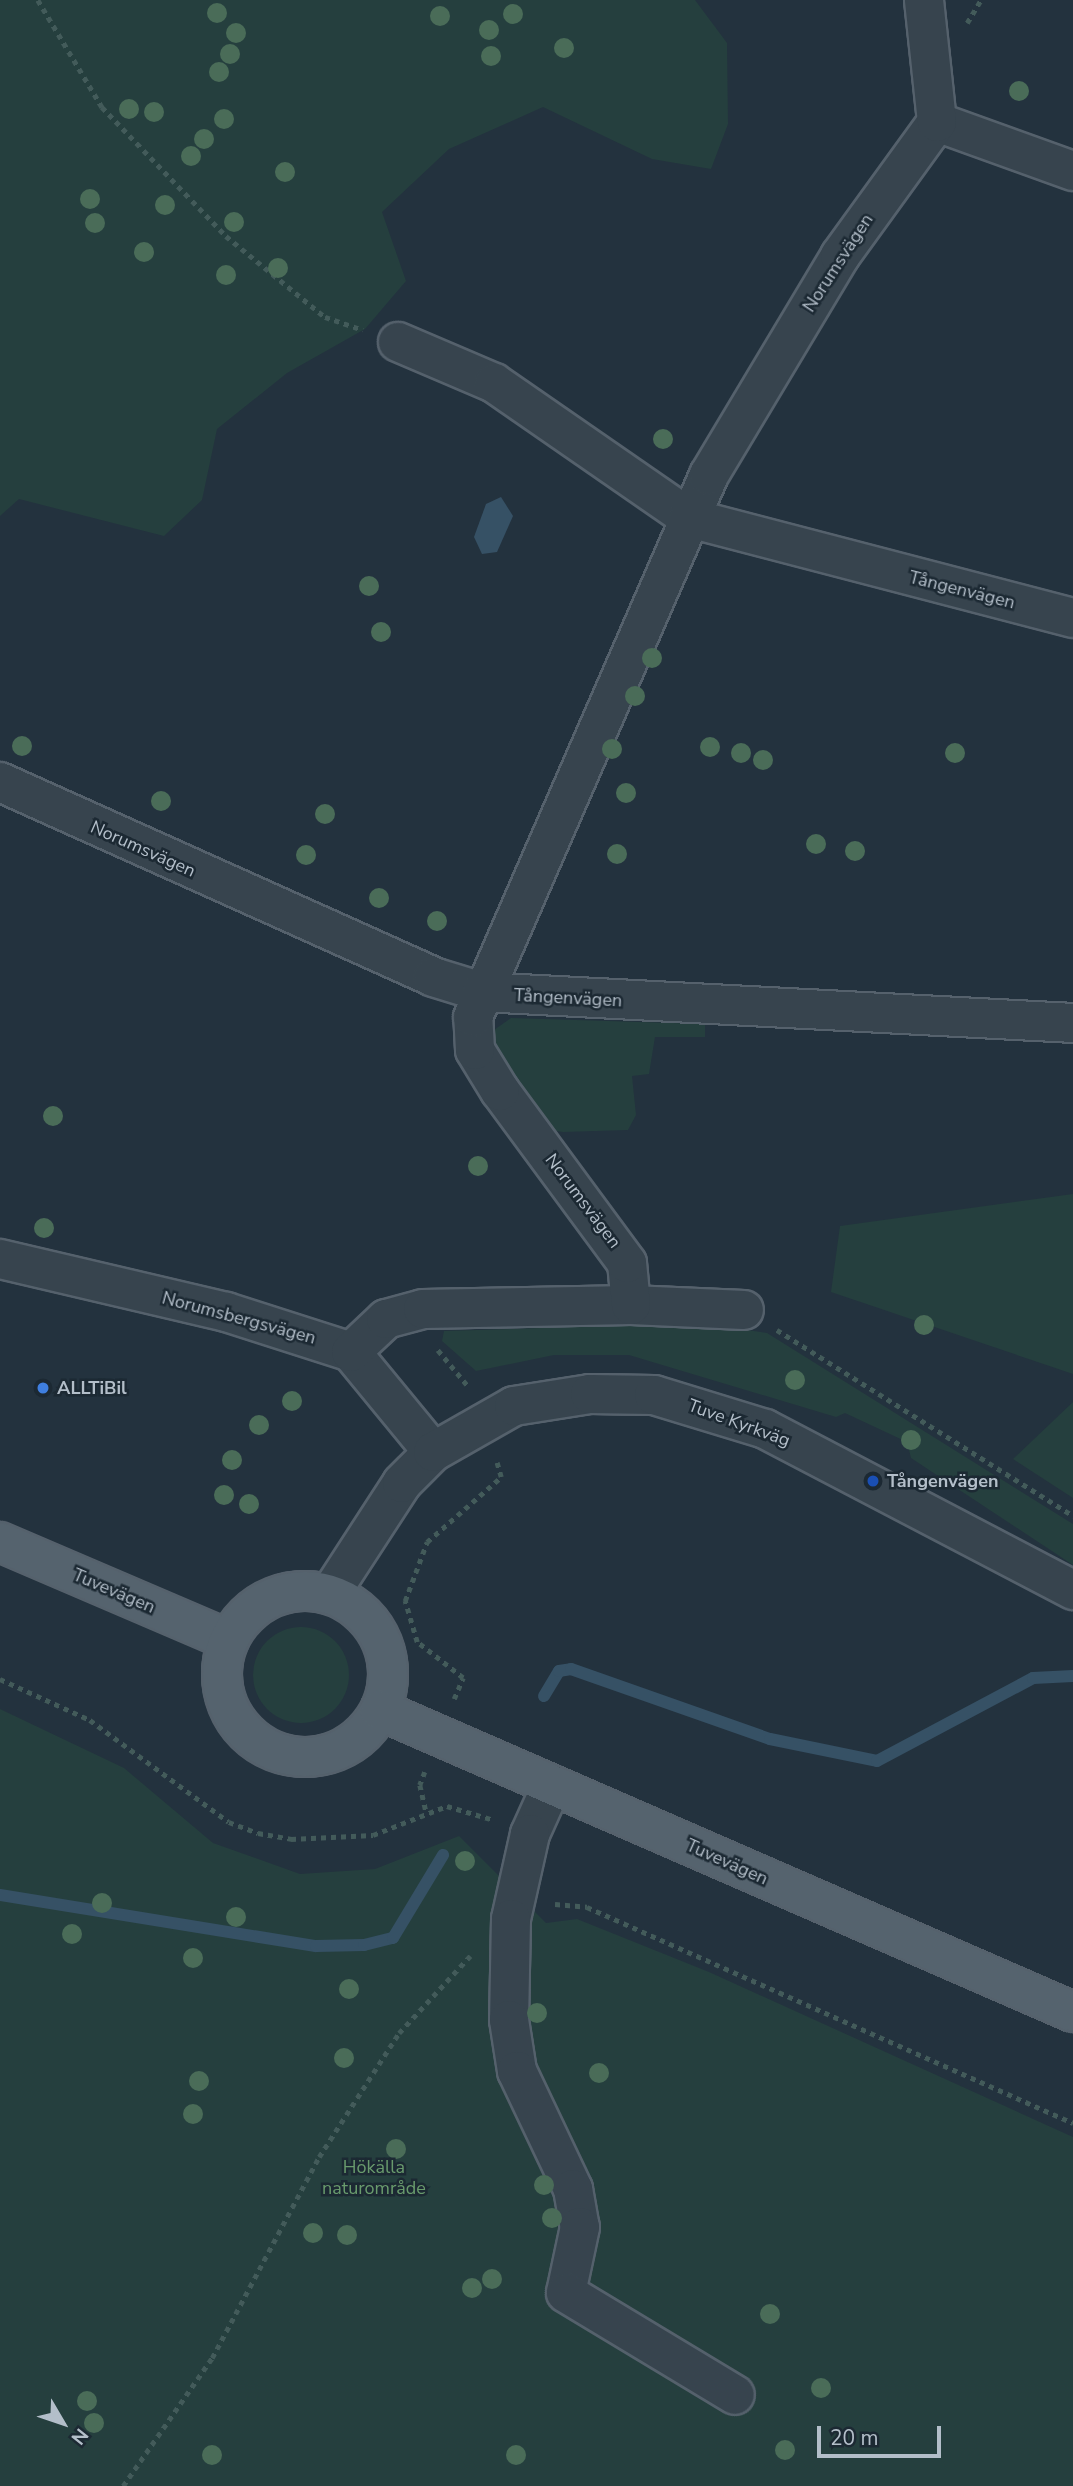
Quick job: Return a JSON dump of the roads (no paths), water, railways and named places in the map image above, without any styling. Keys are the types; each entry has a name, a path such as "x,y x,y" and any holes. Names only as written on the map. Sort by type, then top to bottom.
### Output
{"main road":[{"name":"Tuvevägen","path":"0,1542 229,1640"},
{"path":"290,1591 330,1594 365,1615 381,1641 388,1671 380,1710 368,1728 333,1752 290,1756 269,1750 237,1722 227,1704 222,1683 229,1640 239,1623 270,1598 290,1591"},
{"name":"Tuvevägen","path":"380,1710 1073,2012"}],"street":[{"path":"924,0 937,122 1073,171"},
{"name":"Norumsvägen","path":"631,1305 627,1263 617,1245 475,1050 473,1017 689,518 840,256 937,122"},
{"path":"398,342 494,383 689,518"},
{"name":"Tångenvägen","path":"689,518 1073,618"},
{"name":"Norumsvägen","path":"0,782 433,977 482,992"},
{"name":"Tångenvägen","path":"482,992 1073,1023"},
{"name":"Norumsbergsvägen","path":"0,1259 226,1312 351,1352"},
{"path":"433,1452 351,1352 386,1319 423,1309 631,1305 744,1310"},
{"name":"Tuve Kyrkväg","path":"330,1594 402,1483 433,1452 484,1420 514,1406 590,1394 654,1395 708,1408 873,1481 1073,1590"},
{"path":"552,1785 530,1833 511,1919 509,2021 517,2071 573,2189 580,2227 566,2293 735,2395"}],"water":[{"path":"501,497 513,516 497,552 482,554 474,537 486,504"}],"waterway":[{"path":"544,1696 559,1671 571,1669 770,1739 877,1761 1033,1678 1073,1676"},
{"path":"0,1895 316,1946 364,1945 393,1938 443,1855"}],"place":[{"name":"ALLTiBil","path":"43,1388"},
{"name":"Tångenvägen","path":"873,1481"}],"park label":[{"name":"Hökälla naturområde","path":"374,2178"}]}
